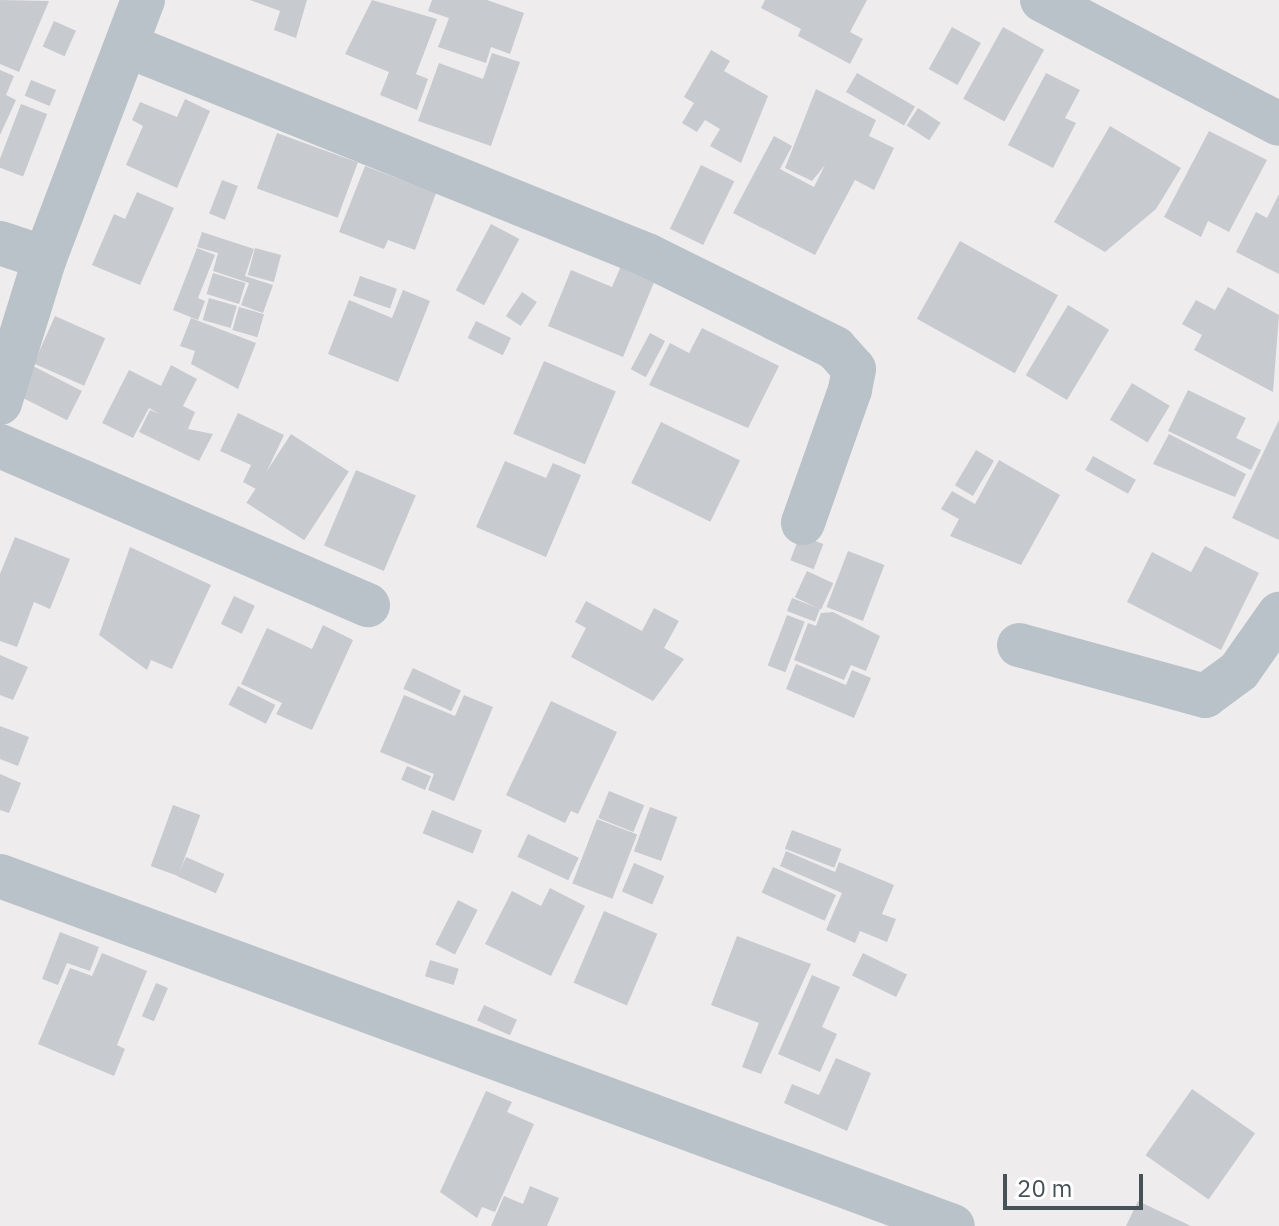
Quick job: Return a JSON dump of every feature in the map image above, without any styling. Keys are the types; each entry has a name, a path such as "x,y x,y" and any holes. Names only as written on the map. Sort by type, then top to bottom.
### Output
{"street":[{"path":"0,403 45,258 143,0"},
{"path":"1042,0 1279,124"},
{"path":"128,46 647,255 835,348 854,369 850,390 803,523"},
{"path":"0,243 45,258"},
{"path":"0,446 368,605"},
{"path":"1019,645 1205,696 1239,671 1279,614"},
{"path":"0,876 953,1226"}],"building":[{"path":"0,0 49,1 19,72 0,64"},
{"path":"250,0 307,0 296,38 274,30 280,11"},
{"path":"372,0 437,19 416,74 428,79 417,110 380,95 389,72 345,54"},
{"path":"432,0 487,0 524,13 510,54 491,47 486,63 438,47 449,18 428,11"},
{"path":"765,0 867,0 850,32 863,39 850,64 798,36 801,29 761,8"},
{"path":"54,21 76,31 65,56 43,47"},
{"path":"952,27 981,43 958,85 929,69"},
{"path":"1003,27 1044,50 1004,122 963,99"},
{"path":"711,50 730,61 724,71 768,96 741,163 710,146 720,129 705,120 697,132 682,123 694,103 684,97"},
{"path":"492,53 520,62 491,146 418,121 439,63 483,79"},
{"path":"0,70 14,76 6,95 16,100 0,135"},
{"path":"857,73 915,107 904,126 846,92"},
{"path":"1046,73 1080,90 1065,118 1076,123 1053,168 1008,145"},
{"path":"31,80 56,90 50,106 25,96"},
{"path":"816,89 876,120 869,136 894,148 874,190 855,180 815,255 733,213 774,136 792,146 780,169 814,187 825,165 812,181 785,168"},
{"path":"185,99 210,111 177,188 126,165 143,126 132,120 140,102 177,117"},
{"path":"21,104 47,114 23,177 0,168 0,159"},
{"path":"918,108 941,123 929,140 907,126"},
{"path":"1110,126 1181,168 1156,209 1105,252 1054,222"},
{"path":"1209,131 1267,160 1229,232 1208,221 1201,237 1164,217"},
{"path":"277,133 358,162 338,218 257,188"},
{"path":"701,165 734,181 703,245 670,229"},
{"path":"365,166 436,193 415,250 388,240 384,249 339,232"},
{"path":"222,180 238,186 225,220 209,214"},
{"path":"137,192 174,208 140,285 92,265 114,214 125,219"},
{"path":"1279,194 1279,274 1236,252 1256,212 1267,218"},
{"path":"491,224 519,239 484,305 456,290"},
{"path":"202,232 254,249 245,276 273,285 263,313 241,305 249,283 213,271 218,253 197,247"},
{"path":"960,241 1058,295 1015,373 917,319"},
{"path":"197,248 215,255 198,298 205,301 198,320 173,310"},
{"path":"255,248 281,255 274,282 248,275"},
{"path":"621,266 655,280 623,357 548,326 571,270 612,287"},
{"path":"213,273 246,283 239,304 207,294"},
{"path":"360,276 397,289 390,309 353,296"},
{"path":"1228,287 1279,315 1273,392 1194,350 1202,335 1182,324 1196,300 1215,310"},
{"path":"403,290 430,301 398,382 328,354 349,300 392,318"},
{"path":"522,292 537,302 521,326 506,316"},
{"path":"209,298 237,306 231,328 203,320"},
{"path":"1068,305 1109,330 1067,400 1026,375"},
{"path":"239,307 264,314 257,337 232,330"},
{"path":"55,316 105,338 84,386 34,364"},
{"path":"191,318 256,343 238,389 191,364 195,351 180,346"},
{"path":"476,321 511,338 503,355 468,338"},
{"path":"702,328 779,366 748,428 649,385 670,343 689,353"},
{"path":"650,333 665,341 646,377 631,369"},
{"path":"544,361 616,391 585,464 513,434"},
{"path":"171,365 197,379 183,406 195,412 188,429 213,434 199,461 139,432 150,410 159,414 149,408 133,438 102,423 129,370 161,386"},
{"path":"33,366 82,391 67,420 18,395"},
{"path":"1132,383 1170,406 1148,443 1110,420"},
{"path":"1188,390 1246,418 1236,438 1261,450 1251,470 1168,431"},
{"path":"238,413 284,435 258,490 243,482 251,465 220,451"},
{"path":"1279,420 1279,540 1232,518"},
{"path":"661,422 740,461 710,522 631,483"},
{"path":"291,434 349,472 304,540 246,503"},
{"path":"1169,434 1246,474 1235,497 1153,464"},
{"path":"976,450 994,461 973,496 955,485"},
{"path":"1093,456 1136,480 1128,494 1085,470"},
{"path":"999,460 1060,495 1021,565 950,536 959,519 941,509 952,491 975,504"},
{"path":"505,461 546,478 553,463 581,475 546,557 476,527"},
{"path":"356,470 416,495 384,571 324,545"},
{"path":"800,535 823,544 814,569 790,560"},
{"path":"15,537 70,559 50,609 34,602 17,647 0,641 0,574"},
{"path":"1205,546 1259,573 1221,650 1127,602 1152,552 1191,572"},
{"path":"130,547 211,585 172,669 151,660 147,670 99,635"},
{"path":"848,551 884,565 863,621 826,607"},
{"path":"807,571 833,583 821,610 795,597"},
{"path":"234,596 255,606 242,634 221,624"},
{"path":"792,598 820,609 815,622 787,611"},
{"path":"586,601 642,631 654,608 679,621 664,648 684,659 653,701 571,657 586,628 575,622"},
{"path":"833,612 880,636 866,671 851,665 844,680 794,660 808,623 816,626 821,613"},
{"path":"787,615 805,622 785,672 768,665"},
{"path":"323,625 353,640 312,730 276,714 282,703 241,684 267,628 312,649"},
{"path":"0,655 28,667 13,700 0,695"},
{"path":"796,664 846,685 852,670 871,678 854,718 786,689"},
{"path":"413,668 461,690 451,711 403,689"},
{"path":"238,686 275,705 266,724 228,705"},
{"path":"404,695 455,716 464,695 493,707 454,801 428,790 434,774 380,752"},
{"path":"551,701 617,732 578,814 571,811 565,823 506,795"},
{"path":"0,726 29,737 18,766 0,759"},
{"path":"407,766 431,776 425,790 401,780"},
{"path":"0,774 21,783 9,813 0,810"},
{"path":"609,791 644,805 633,832 598,818"},
{"path":"173,805 200,815 178,876 151,866"},
{"path":"650,807 677,817 661,861 634,851"},
{"path":"432,810 482,830 473,853 423,833"},
{"path":"597,819 637,834 612,899 572,883"},
{"path":"792,830 841,849 834,868 785,849"},
{"path":"528,834 579,858 568,880 517,857"},
{"path":"786,851 835,872 839,862 894,885 882,914 896,919 887,942 860,931 855,943 826,930 842,893 780,866"},
{"path":"186,857 224,874 216,893 177,876"},
{"path":"634,863 664,876 652,904 622,892"},
{"path":"773,867 836,895 825,921 762,893"},
{"path":"550,888 585,906 551,976 485,944 512,891 541,906"},
{"path":"458,900 478,910 455,955 435,945"},
{"path":"604,911 657,934 627,1005 574,983"},
{"path":"60,932 99,947 90,971 67,963 58,985 42,979"},
{"path":"737,936 811,964 761,1074 742,1067 759,1023 711,1005"},
{"path":"102,953 147,971 117,1045 125,1049 114,1076 38,1044 70,968 92,976"},
{"path":"863,953 907,974 896,997 852,975"},
{"path":"430,960 459,969 454,985 425,976"},
{"path":"812,975 840,987 822,1027 837,1034 820,1072 778,1054"},
{"path":"156,983 168,988 154,1021 142,1016"},
{"path":"484,1005 517,1020 510,1035 477,1021"},
{"path":"836,1058 871,1073 847,1131 784,1103 792,1084 819,1095"},
{"path":"1192,1089 1255,1133 1209,1200 1146,1155"},
{"path":"486,1091 512,1102 507,1112 534,1124 495,1212 482,1207 477,1218 440,1192"},
{"path":"530,1186 559,1198 547,1226 491,1226 504,1196 523,1204"},
{"path":"1138,1201 1191,1226 1126,1226"}]}
